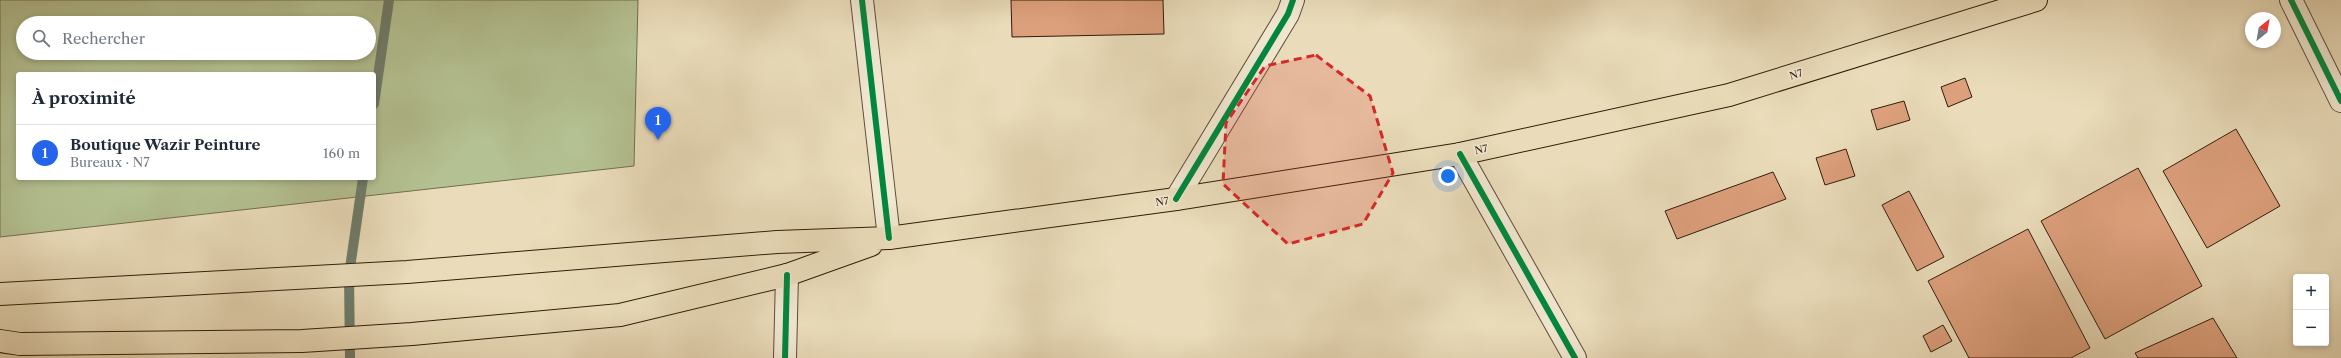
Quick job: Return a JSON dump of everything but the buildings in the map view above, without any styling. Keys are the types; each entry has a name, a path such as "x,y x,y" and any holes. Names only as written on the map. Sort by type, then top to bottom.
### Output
{"main road":[{"name":"N7","path":"889,238 1176,199 1460,154 1729,95 2036,0"},
{"path":"0,294 298,279 407,272 777,242 889,238"},
{"path":"0,341 20,344 302,341 412,334 620,315 787,275 889,238"}],"street":[{"path":"862,0 889,238"},
{"path":"1176,199 1288,14 1293,0"},
{"path":"2291,0 2341,101"},
{"path":"1460,154 1575,358"},
{"path":"785,358 787,275"}],"highlighted area":[{"path":"1316,55 1370,96 1393,173 1363,224 1288,244 1223,184 1226,123 1265,66"}],"green space":[{"path":"0,0 638,0 634,166 0,237"}],"waterway":[{"path":"376,90 389,0"},
{"path":"350,358 349,275 363,180"}],"cycle path":[{"path":"862,0 889,238"},
{"path":"1176,199 1288,14 1293,0"},
{"path":"2291,0 2341,101"},
{"path":"1460,154 1575,358"},
{"path":"785,358 787,275"}],"place":[{"name":"Boutique Wazir Peinture","path":"658,140"}]}
